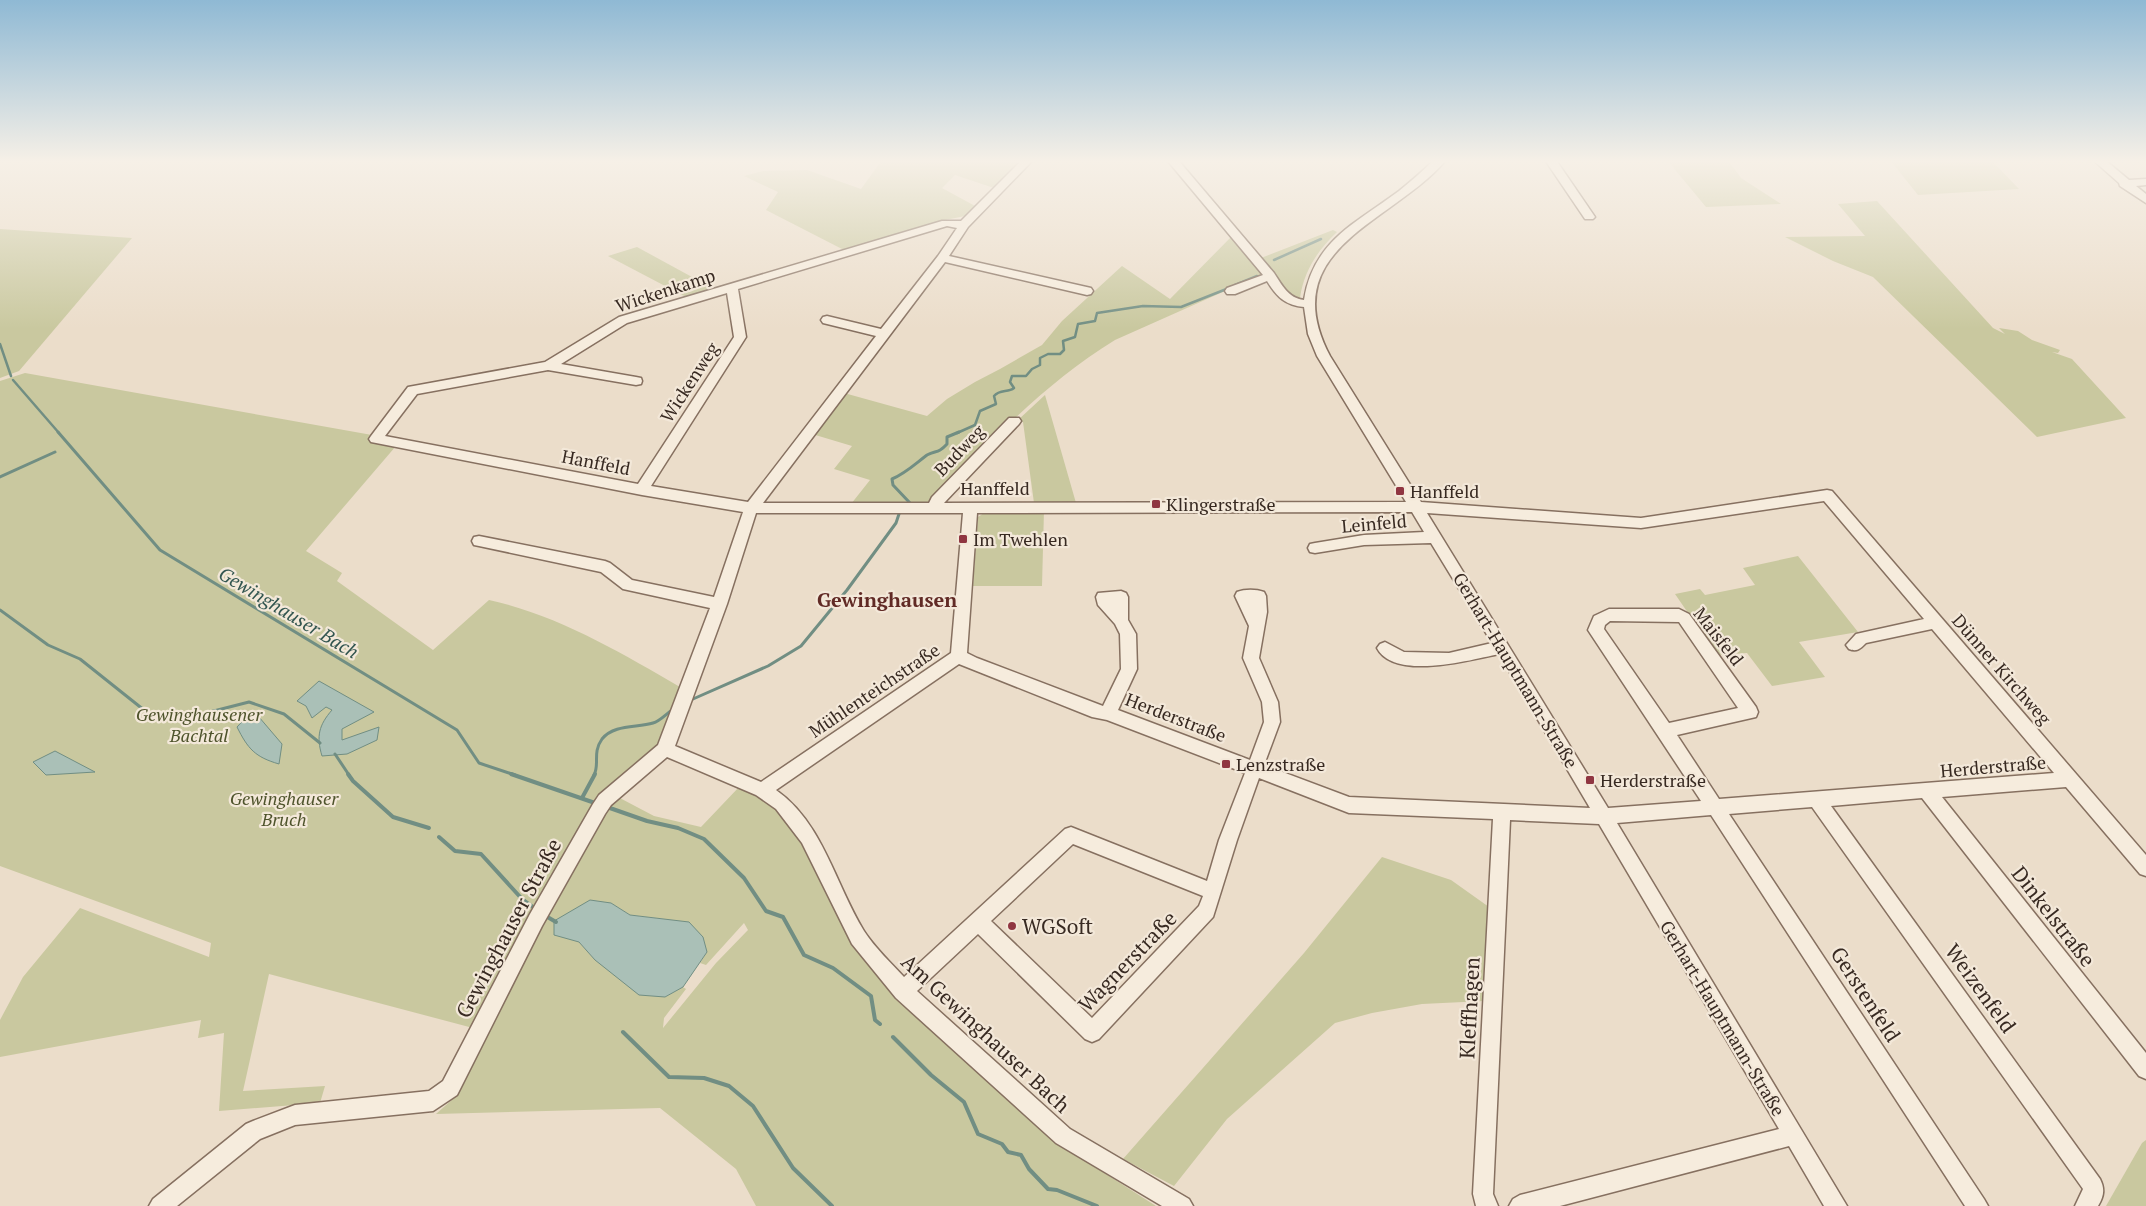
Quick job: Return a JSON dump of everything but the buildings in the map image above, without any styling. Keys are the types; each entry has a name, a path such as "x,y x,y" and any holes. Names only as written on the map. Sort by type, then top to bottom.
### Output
{"street":[{"path":"751,508 942,258 964,225 973,216"},
{"path":"1220,216 1270,276 1283,296 1295,303 1310,304"},
{"name":"Gerhart-Hauptmann-Straße","path":"1371,216 1337,241 1312,278 1310,304 1312,327 1318,346 1503,647 1836,1206"},
{"name":"Wickenkamp","path":"376,439 413,390 548,366 622,320 946,223 964,225"},
{"path":"942,258 1087,291"},
{"path":"1231,290 1270,276"},
{"name":"Wickenweg","path":"642,490 740,337 732,287"},
{"path":"826,320 884,334"},
{"path":"548,366 636,381"},
{"name":"Budweg","path":"934,507 937,501 1014,421"},
{"name":"Hanffeld","path":"376,439 642,490 751,508 1418,507 1641,523 1827,495"},
{"name":"Dünner Kirchweg","path":"1827,495 2146,868"},
{"name":"Mühlenteichstraße","path":"762,790 959,656 970,507"},
{"name":"Gewinghauser Straße","path":"160,1206 253,1131 295,1115 434,1101 450,1088 541,912 602,805 665,749 719,604 751,508"},
{"name":"Leinfeld","path":"1316,548 1364,540 1436,537"},
{"path":"479,541 605,567 628,585 719,604"},
{"name":"Maisfeld","path":"1665,732 1750,712 1684,618 1679,615 1609,615 1601,618 1596,623 1596,630 1715,808"},
{"path":"1108,713 1129,670 1128,634 1120,620"},
{"path":"1854,645 1861,638 1936,622"},
{"path":"1255,769 1272,722 1270,702 1251,658 1251,650 1257,627"},
{"path":"1385,648 1401,658 1449,659 1503,647"},
{"name":"Herderstraße","path":"959,656 971,664 1064,700 1098,712 1108,713 1349,805 1603,816 2070,780"},
{"name":"Am Gewinghauser Bach","path":"665,749 762,790 782,804 808,838 858,938 904,991 1063,1136 1182,1206"},
{"name":"Wagnerstraße","path":"978,921 1092,1032 1207,911 1228,840 1255,769"},
{"name":"Dinkelstraße","path":"1927,791 2146,1069"},
{"name":"Weizenfeld","path":"1817,800 2093,1186 2093,1195 2086,1206"},
{"name":"Gerstenfeld","path":"1715,808 1977,1206"},
{"name":"Kleffhagen","path":"1487,1206 1483,1194 1502,812"},
{"path":"904,991 1071,835 1212,891"},
{"path":"1520,1206 1793,1135"}],"green space":[{"path":"778,216 964,216 940,221 844,250"},
{"path":"1848,216 1891,216 1993,328 2005,334 1999,328 2018,331 2032,340 2060,350 2058,353 2052,352 2072,359 2126,418 2037,437 1873,277 1833,261 1785,237 1865,236"},
{"path":"0,229 132,238 19,371 0,378"},
{"path":"1333,230 1337,232 1323,247 1308,270 1300,298 1292,297 1261,258"},
{"path":"1232,236 1257,267 1261,275 1115,340 1089,357 1040,395 928,503 851,504 870,480 834,469 852,446 812,434 844,393 927,416 947,399 1042,345 1062,321 1122,266 1170,299"},
{"path":"637,247 714,289 686,297 608,256"},
{"name":"Gewinghausener Bachtal","path":"25,373 372,435 369,440 396,446 306,551 342,573 337,581 433,650 489,600 539,615 588,636 680,687 670,721 660,744 609,787 473,1028 269,974 243,1091 325,1086 320,1103 219,1111 224,1033 198,1038 201,1020 0,1057 0,1020 23,977 80,908 209,957 211,943 0,866 0,381"},
{"path":"1045,395 1076,503 1034,503 1023,422 1017,421"},
{"path":"1044,510 1042,586 973,586 978,517 984,513"},
{"path":"1798,556 1858,632 1799,642 1825,677 1772,686 1747,653 1717,655 1675,594 1700,589 1705,595 1755,585 1743,568"},
{"path":"740,786 766,797 802,838 852,946 906,1005 1059,1144 1156,1206 756,1206 736,1169 660,1108 436,1114 454,1098 537,934 600,820 616,796 654,816 701,827","holes":["611,903 630,915 663,919 707,952 700,963 706,965 744,923 748,930 716,963 663,1028 664,1018 686,989 683,987 665,997 595,960 579,942"]},
{"path":"1382,857 1451,880 1489,907 1484,1001 1422,1004 1372,1013 1335,1023 1227,1119 1174,1186 1123,1159 1304,953"},
{"path":"2146,1140 2146,1206 2106,1206 2142,1143"}],"shaded area":[{"path":"319,681 374,712 342,729 342,740 379,727 377,740 347,754 322,756 319,742 320,731 332,710 326,707 312,718 306,706 297,701"},
{"path":"253,710 282,744 279,764 253,751 237,727"},
{"path":"55,751 95,772 46,775 33,762"},
{"path":"590,900 611,903 630,915 689,922 703,937 707,952 683,987 665,997 639,995 595,960 579,942 554,935 554,921"}],"waterway":[{"path":"1274,260 1321,239"},
{"path":"1235,285 1257,276"},
{"path":"957,433 975,425 980,411 996,404 994,396 996,394 1014,388 1010,382 1012,376 1026,376 1032,369 1040,365 1040,358 1048,354 1060,354 1064,350 1063,341 1075,337 1078,324 1095,321 1097,313 1143,306 1181,307 1229,288"},
{"name":"Gewinghauser Bach","path":"0,344 11,376"},
{"name":"Gewinghauser Bach","path":"13,380 59,433"},
{"name":"Gewinghauser Bach","path":"58,432 160,550 457,730 479,763 515,775"},
{"path":"910,503 893,485 892,479 927,455 939,451 947,444 947,437 959,432"},
{"path":"0,477 55,452"},
{"path":"693,699 768,666 801,646 847,590 896,523 900,511"},
{"path":"0,610 48,645 80,659 149,714 198,715 249,702 284,714 320,743"},
{"path":"594,775 596,771 597,749 607,734 626,727 653,723 672,710"},
{"path":"335,754 349,775"},
{"path":"348,774 353,781 393,817 429,828"},
{"name":"Gewinghauser Bach","path":"511,774 595,803"},
{"path":"582,798 595,774"},
{"name":"Gewinghauser Bach","path":"607,807 647,821 678,828 704,839 744,878 766,911 783,917 804,955 833,968 871,996 875,1020 880,1024"},
{"path":"439,837 455,851 481,854 522,899 537,910"},
{"path":"544,915 556,922"},
{"path":"623,1032 669,1077 704,1078 729,1086 753,1106 793,1168 832,1206"},
{"name":"Gewinghauser Bach","path":"893,1037 931,1075 964,1102 978,1134 1002,1144 1008,1152 1021,1155 1029,1169 1048,1189 1057,1190 1097,1206"}],"place":[{"name":"Hanffeld","path":"1400,491"},
{"name":"Klingerstraße","path":"1156,504"},
{"name":"Im Twehlen","path":"963,539"},
{"name":"Lenzstraße","path":"1226,764"},
{"name":"Herderstraße","path":"1590,780"},
{"name":"WGSoft","path":"1012,926"}],"district":[{"name":"Gewinghausen","path":"887,599"}],"park label":[{"name":"Gewinghauser Bruch","path":"284,808"}]}
